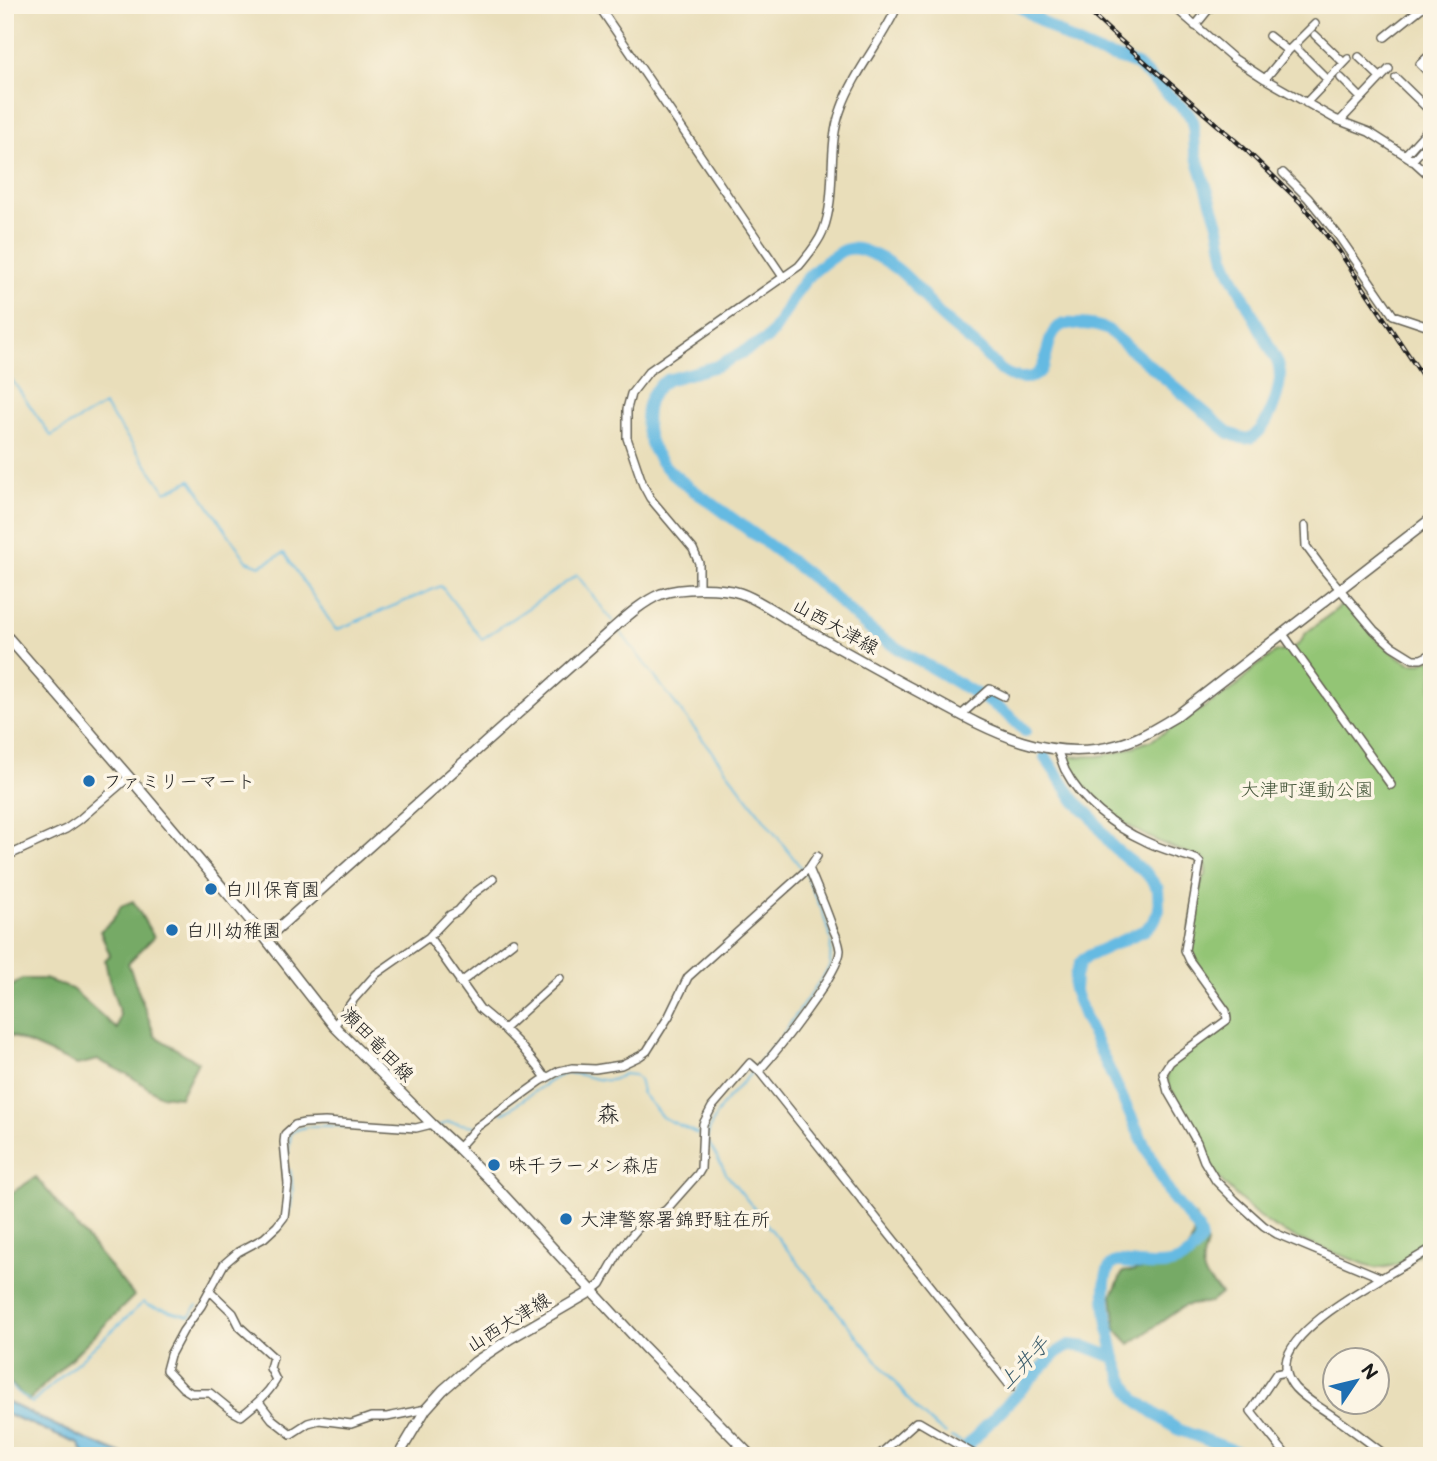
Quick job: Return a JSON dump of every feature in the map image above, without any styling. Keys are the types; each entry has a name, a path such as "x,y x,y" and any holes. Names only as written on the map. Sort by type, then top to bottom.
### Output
{"main road":[{"name":"山西大津線","path":"266,939 610,631 642,605 661,594 699,589 741,594 1002,736 1025,744 1076,751 1117,745 1142,736 1175,717 1432,518"},
{"name":"瀬田竜田線","path":"5,634 266,939 334,1026 527,1219 644,1347 751,1456"},
{"name":"山西大津線","path":"398,1456 426,1409 443,1390 484,1355 592,1291"}],"street":[{"path":"598,5 783,278"},
{"path":"699,589 699,563 693,550 650,498 643,485 627,438 627,409 631,394 649,371 799,266 815,246 830,207 835,130 840,111 898,5"},
{"path":"1108,5 1115,8 1123,5"},
{"path":"1172,5 1233,58 1339,121 1369,132 1405,155 1432,178"},
{"path":"1195,26 1212,5"},
{"path":"1385,37 1425,5"},
{"path":"1265,79 1315,24"},
{"path":"1307,103 1346,61 1315,35"},
{"path":"1269,36 1288,51"},
{"path":"1297,49 1328,80"},
{"path":"1432,53 1420,64 1432,76"},
{"path":"1359,57 1381,78"},
{"path":"1339,121 1389,69"},
{"path":"1341,78 1361,99"},
{"path":"1396,78 1432,113"},
{"path":"1405,155 1432,125"},
{"path":"1412,161 1432,138"},
{"path":"1283,173 1308,198 1338,235 1393,314 1432,328"},
{"path":"1305,526 1306,546 1374,631 1402,654 1413,659 1432,654"},
{"path":"1283,634 1391,785"},
{"path":"961,715 990,688 1004,696"},
{"path":"1057,750 1066,771 1082,794 1106,816 1146,842 1196,859 1200,863 1185,950 1226,1011 1227,1020 1170,1062 1163,1073 1168,1092 1216,1181 1264,1226 1287,1240 1382,1278"},
{"path":"5,857 66,829 129,777"},
{"path":"458,1148 477,1127 559,1071 621,1065 647,1051 669,1016 688,977 808,868 817,856"},
{"path":"759,1071 808,1009 839,955 840,948 831,921 808,868"},
{"path":"334,1026 376,974 429,937 473,894 493,879"},
{"path":"429,937 480,1009 504,1029 546,1078"},
{"path":"460,983 513,942"},
{"path":"504,1029 560,978"},
{"path":"592,1291 601,1284 622,1247 638,1228 666,1210 698,1174 701,1169 703,1124 712,1107 750,1063 1011,1387"},
{"path":"209,1291 233,1313 240,1327 273,1357 270,1368 275,1380 272,1387 241,1416 210,1393 191,1394 166,1370 183,1331 224,1264 264,1238 284,1217 288,1184 285,1134 295,1125 324,1122 416,1128 432,1124"},
{"path":"1387,1456 1295,1388 1286,1372 1287,1359 1298,1340 1323,1316 1432,1248"},
{"path":"1286,1372 1276,1374 1251,1411 1287,1456"},
{"path":"259,1402 272,1419 291,1434 308,1423 319,1420 351,1424 371,1416 387,1417 426,1409"},
{"path":"878,1456 919,1422 977,1456"}],"green space":[{"name":"大津町運動公園","path":"1346,602 1378,641 1399,657 1410,663 1422,663 1432,658 1432,1246 1405,1261 1375,1268 1295,1238 1272,1226 1224,1184 1210,1165 1168,1084 1167,1072 1173,1064 1231,1019 1229,1011 1191,952 1191,921 1202,880 1206,875 1205,859 1163,844 1123,823 1089,794 1064,757 1099,756 1152,740 1236,687 1252,670 1276,652 1290,650 1300,643 1306,633"},
{"path":"133,901 154,937 128,963 155,1036 198,1062 180,1097 159,1095 127,1074 98,1060 77,1065 5,1033 5,991 22,979 45,979 72,989 117,1029 120,1014 105,960 110,955 100,931 112,921 121,906"},
{"path":"36,1177 134,1296 28,1401 5,1378 5,1197"},
{"path":"1196,1218 1207,1244 1202,1267 1221,1294 1211,1302 1184,1306 1130,1344 1116,1329 1112,1295 1123,1272 1160,1266 1177,1259 1190,1246"}],"water":[{"path":"5,1401 127,1456 85,1456 79,1444 5,1414"}],"waterway":[{"path":"1017,5 1072,41 1137,65 1188,113 1193,121 1195,151 1219,227 1225,259 1278,363 1280,377 1277,394 1262,428 1250,438 1229,433 1108,330 1093,325 1062,325 1055,331 1046,358 1037,374 1028,378 1005,373 939,315 898,270 876,256 851,248 832,258 806,280 767,339 717,366 667,380 657,388 647,408 646,420 656,454 680,481 799,567 873,632 990,702 1025,731"},
{"path":"5,370 51,436 104,405 166,492 191,480 247,561 260,566 284,553 336,630 441,586 482,639 577,575 613,622"},
{"path":"618,629 802,869"},
{"path":"1045,757 1075,801 1091,816 1112,846 1147,874 1158,889 1159,910 1154,921 1145,930 1086,957 1080,963 1075,976 1074,990 1142,1140 1171,1196 1198,1229 1201,1240 1187,1256 1171,1264 1118,1262 1108,1270 1106,1308 1115,1358"},
{"path":"756,1066 780,1038 830,966 831,939 821,908 805,874"},
{"path":"707,1138 719,1110 753,1071"},
{"path":"502,1113 564,1074 602,1080 623,1074 634,1075 639,1080 641,1092 662,1117 698,1134"},
{"path":"439,1126 448,1122 474,1126"},
{"path":"288,1154 291,1133 301,1128 330,1126 396,1132 430,1128"},
{"path":"706,1138 727,1175 917,1410 946,1434"},
{"path":"273,1234 285,1222 291,1205 290,1170"},
{"path":"5,1380 32,1403 144,1302 189,1316 197,1306"},
{"name":"上井手","path":"968,1445 1056,1353 1069,1345 1087,1347 1115,1358 1135,1399 1177,1429 1249,1456"},
{"name":"上井手","path":"951,1437 982,1456"}],"railway":[{"path":"1082,5 1245,149 1301,203 1339,251 1432,390"}],"place":[{"name":"ファミリーマート","path":"89,781"},
{"name":"白川保育園","path":"211,889"},
{"name":"白川幼稚園","path":"172,930"},
{"name":"味千ラーメン森店","path":"494,1165"},
{"name":"大津警察署錦野駐在所","path":"566,1219"}],"district":[{"name":"森","path":"608,1114"}]}
